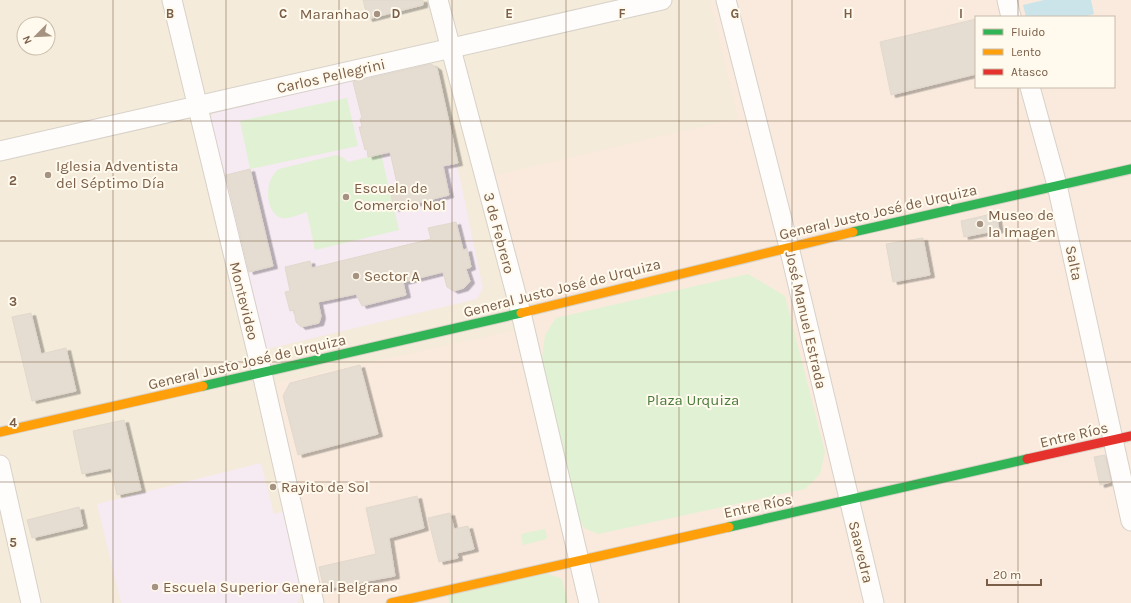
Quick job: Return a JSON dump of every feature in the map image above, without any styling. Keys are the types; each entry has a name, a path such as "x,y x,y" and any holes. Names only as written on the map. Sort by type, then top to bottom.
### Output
{"street":[{"name":"Montevideo","path":"172,0 196,106 262,373 314,603"},
{"name":"3 de Febrero","path":"438,0 521,313 589,603"},
{"name":"Carlos Pellegrini","path":"0,151 662,0"},
{"name":"José Manuel Estrada","path":"726,0 789,247 848,501"},
{"path":"1007,0 1011,16"},
{"name":"Salta","path":"1030,88 1057,185 1131,521"},
{"name":"General Justo José de Urquiza","path":"0,432 521,313 789,247 1131,169"},
{"name":"Entre Ríos","path":"391,603 1131,436"},
{"path":"0,465 31,603"},
{"name":"Saavedra","path":"848,501 874,603"}],"shaded area":[{"path":"0,0 1131,0 1131,603 0,603"},
{"path":"710,0 1131,0 1131,603 324,603 297,488 276,383 533,326 491,176 738,118"},
{"name":"Escuela de Comercio Nº1","path":"430,64 437,68 483,288 477,299 263,350 208,123 214,112"},
{"path":"261,463 274,514 285,511 301,594 298,603 121,603 97,504"}],"green space":[{"path":"347,98 358,146 250,169 240,121"},
{"path":"381,154 399,230 315,250 307,212 289,218 279,217 274,213 268,193 271,179 279,169 336,155 342,157 348,162"},
{"name":"Plaza Urquiza","path":"748,274 785,296 825,452 820,474 805,489 598,534 584,528 576,513 542,359 545,335 556,318"},
{"path":"545,529 546,539 523,545 521,534"},
{"path":"546,573 562,579 568,603 449,603 448,595"}],"water":[{"path":"1044,0 1091,0 1094,14 1087,16 1026,16 1023,5"}],"building":[{"name":"Maranhao","path":"363,0 423,0 423,5 368,19"},
{"path":"975,19 975,74 891,95 880,42"},
{"path":"431,64 437,68 458,163 443,166 449,195 394,209 390,190 398,188 390,152 368,157 367,149 365,150 359,127 362,127 360,119 362,118 353,82"},
{"path":"250,169 273,266 249,272 226,175"},
{"name":"Museo de la Imagen","path":"996,213 999,230 964,237 961,221"},
{"name":"Sector A","path":"456,222 463,250 467,249 471,267 466,269 470,281 464,288 454,291 447,287 443,272 403,282 406,295 362,306 356,294 318,302 321,316 319,323 301,327 296,322 294,310 290,311 285,292 290,291 285,267 310,261 312,268 431,239 428,228"},
{"path":"923,238 930,275 893,282 886,244"},
{"path":"31,313 41,354 66,348 76,391 32,401 12,317"},
{"path":"360,365 378,434 298,455 283,396 290,383"},
{"path":"124,420 141,490 117,495 111,468 82,474 73,431"},
{"path":"1105,455 1111,482 1100,485 1094,457"},
{"path":"417,496 424,528 389,538 395,576 324,589 319,567 376,554 366,508"},
{"path":"79,507 83,526 32,538 27,520"},
{"path":"450,513 454,529 468,526 474,549 457,553 458,558 439,562 428,518"}],"traffic: fast":[{"path":"853,232 1131,169"},
{"path":"203,386 521,313"},
{"path":"729,527 1027,459"}],"traffic: slow":[{"path":"521,313 853,232"},
{"path":"0,432 203,386"},
{"path":"391,603 729,527"}],"traffic: jam":[{"path":"1027,459 1131,436"}],"place":[{"name":"Maranhao","path":"377,14"},
{"name":"Iglesia Adventista del Séptimo Día","path":"48,175"},
{"name":"Escuela de Comercio Nº1","path":"346,197"},
{"name":"Museo de la Imagen","path":"980,224"},
{"name":"Sector A","path":"356,276"},
{"name":"Rayito de Sol","path":"273,487"},
{"name":"Escuela Superior General Belgrano","path":"155,587"}]}
